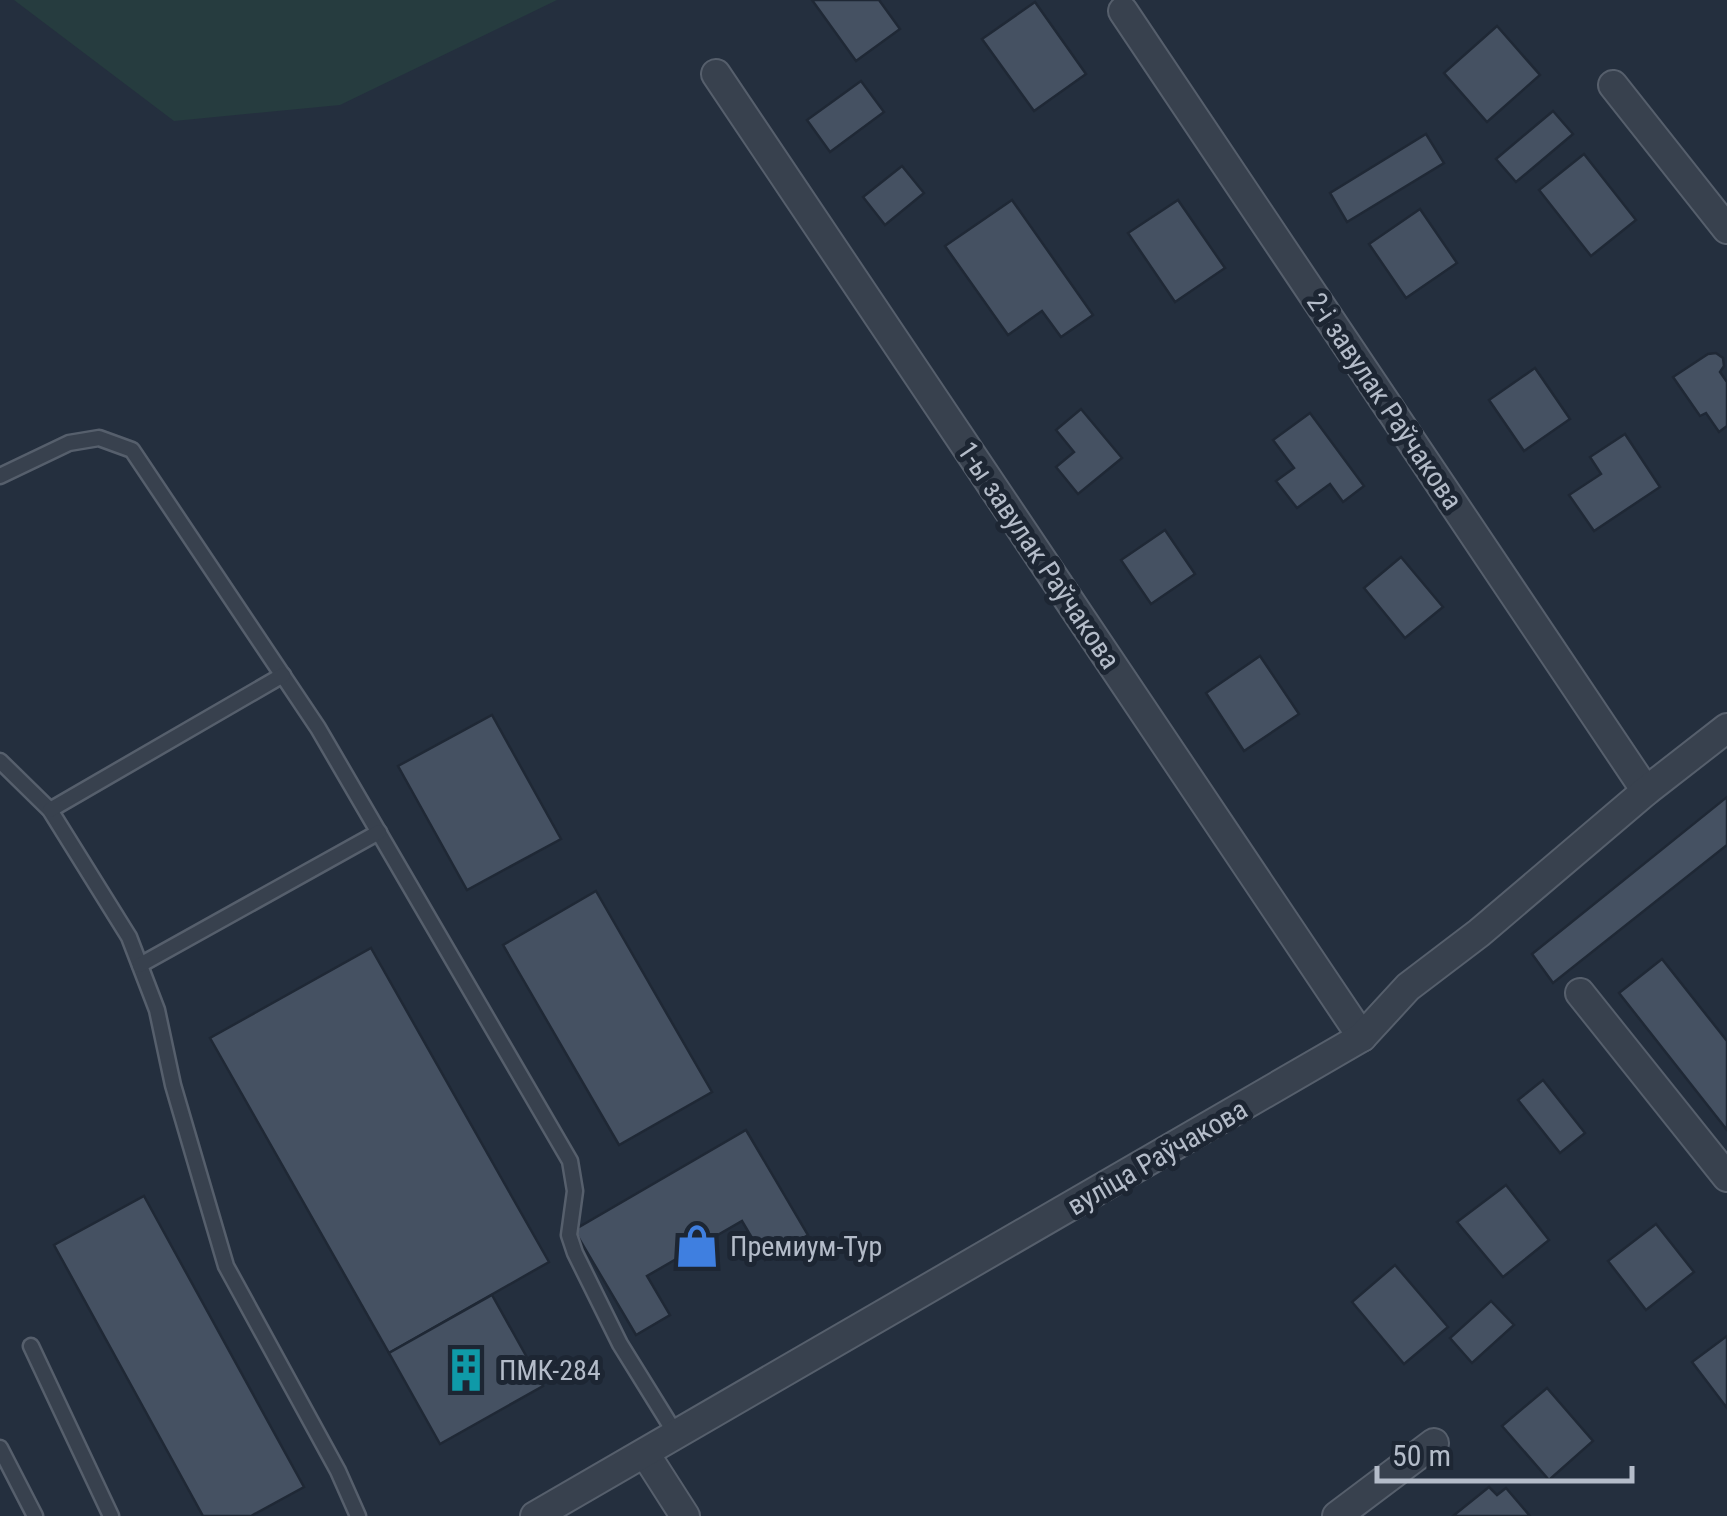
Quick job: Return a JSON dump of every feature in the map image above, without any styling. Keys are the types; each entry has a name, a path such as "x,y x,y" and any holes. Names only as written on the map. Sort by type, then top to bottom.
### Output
{"street":[{"name":"2-і завулак Раўчакова","path":"1123,11 1646,791"},
{"name":"1-ы завулак Раўчакова","path":"716,74 1362,1038"},
{"path":"1612,85 1727,229"},
{"name":"вуліца Раўчакова","path":"535,1516 1362,1038 1408,986 1479,933 1646,791 1727,728"},
{"path":"1580,992 1727,1177"},
{"path":"1336,1516 1434,1443"},
{"path":"646,1455 685,1516"}],"lane":[{"path":"0,476 69,443 99,438 132,450 283,675 570,1161 575,1191 568,1235 575,1253 620,1344 677,1436"},
{"path":"50,810 283,675"},
{"path":"0,761 50,810 129,937 157,1010 173,1085 226,1266 338,1471 358,1516"},
{"path":"140,965 379,832"},
{"path":"31,1346 111,1516"},
{"path":"0,1448 36,1516"}],"green space":[{"path":"14,0 557,0 340,105 174,121"}],"building":[{"path":"812,0 879,0 900,29 856,61"},
{"path":"1035,2 1086,74 1034,111 982,39"},
{"path":"1497,26 1540,75 1487,122 1444,73"},
{"path":"861,81 884,112 830,152 807,120"},
{"path":"1553,111 1573,134 1516,182 1496,159"},
{"path":"1426,134 1444,163 1347,222 1330,193"},
{"path":"1584,154 1636,220 1591,256 1539,190"},
{"path":"902,166 924,193 885,225 863,197"},
{"path":"1012,200 1093,315 1061,337 1042,311 1008,335 945,246"},
{"path":"1178,200 1225,268 1175,302 1128,233"},
{"path":"1420,209 1457,263 1406,298 1369,244"},
{"path":"1716,353 1723,358 1720,372 1727,382 1727,426 1719,432 1706,413 1700,416 1673,377 1708,354"},
{"path":"1535,368 1570,419 1524,451 1489,400"},
{"path":"1081,409 1122,458 1078,494 1056,467 1074,452 1056,430"},
{"path":"1310,413 1364,486 1343,502 1330,484 1297,508 1276,481 1294,468 1273,440"},
{"path":"1625,434 1660,487 1594,531 1569,495 1601,474 1590,457"},
{"path":"1165,530 1195,574 1151,604 1121,560"},
{"path":"1401,557 1443,607 1405,638 1364,588"},
{"path":"1260,656 1299,714 1244,751 1206,693"},
{"path":"492,715 561,839 467,890 398,766"},
{"path":"1727,797 1727,845 1553,983 1532,954"},
{"path":"596,891 712,1092 619,1145 503,945"},
{"path":"371,948 549,1262 389,1353 210,1038"},
{"path":"1662,959 1727,1041 1727,1130 1619,993"},
{"path":"1543,1080 1585,1133 1560,1153 1518,1100"},
{"path":"746,1130 808,1235 765,1260 742,1221 647,1276 670,1315 636,1335 574,1230"},
{"path":"1506,1185 1549,1240 1503,1277 1457,1222"},
{"path":"144,1196 304,1487 251,1516 203,1516 54,1245"},
{"path":"1656,1224 1694,1272 1646,1310 1608,1261"},
{"path":"1395,1265 1448,1327 1404,1364 1352,1302"},
{"name":"ПМК-284","path":"492,1295 543,1386 440,1444 389,1353"},
{"path":"1491,1301 1514,1325 1472,1363 1450,1338"},
{"path":"1727,1336 1727,1408 1692,1362"},
{"path":"1547,1388 1593,1441 1549,1480 1502,1426"},
{"path":"1489,1487 1497,1495 1506,1488 1530,1516 1453,1516"}],"place":[{"name":"Премиум-Тур","path":"697,1246"},
{"name":"ПМК-284","path":"466,1370"}]}
